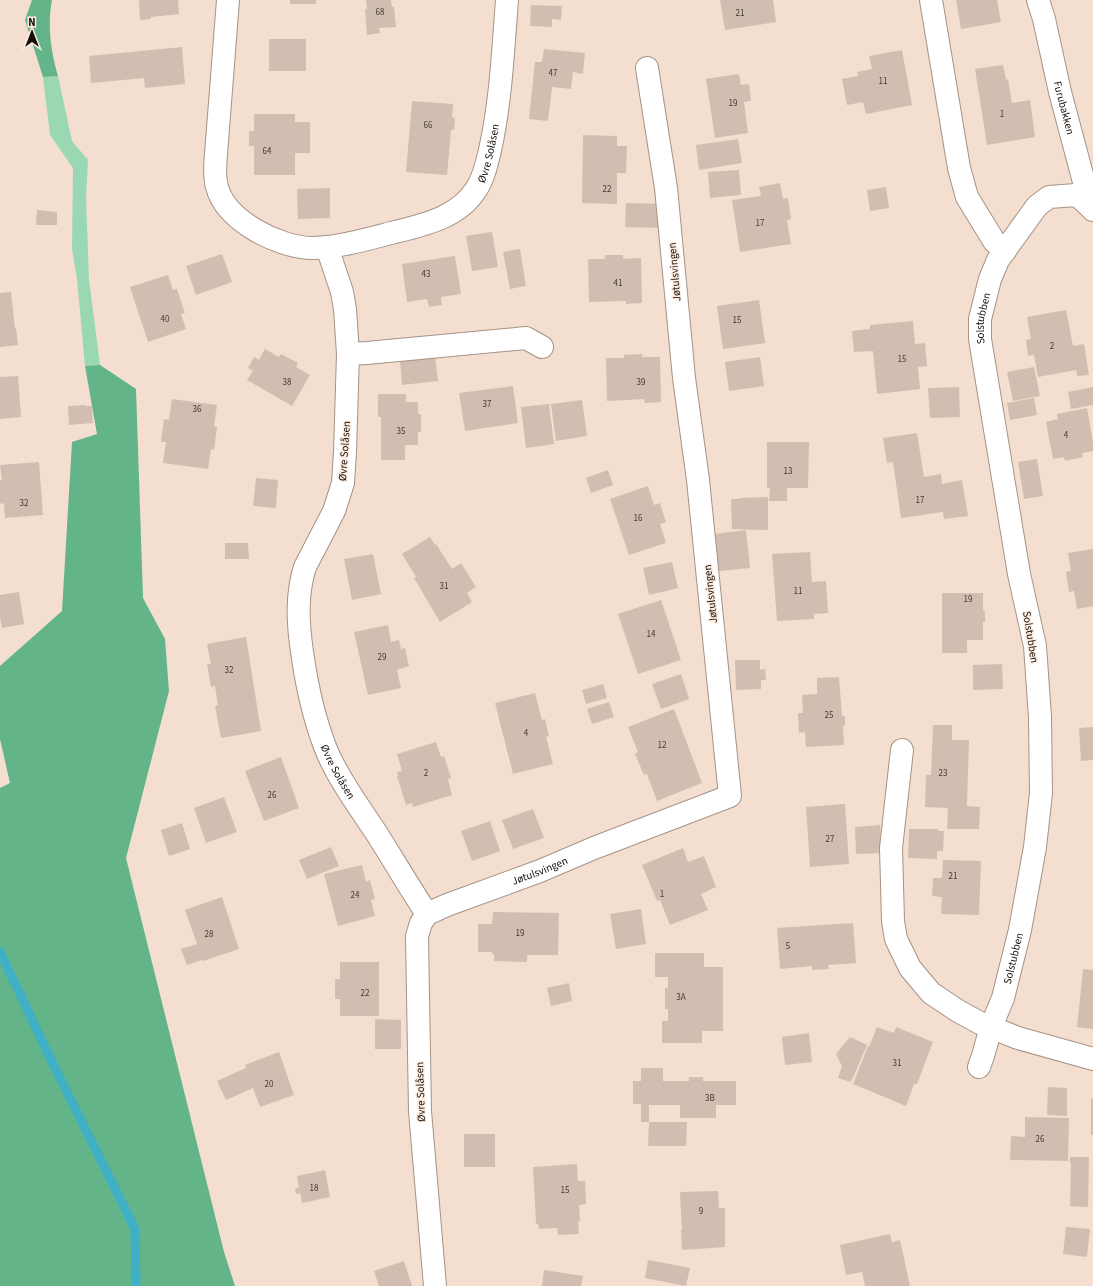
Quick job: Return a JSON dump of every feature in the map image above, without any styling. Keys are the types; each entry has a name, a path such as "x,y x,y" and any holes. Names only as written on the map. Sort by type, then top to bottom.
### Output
{"street":[{"name":"Øvre Solåsen","path":"228,0 216,154 215,179 217,188 224,204 238,219 263,234 281,242 299,247 327,247 378,236 437,220 460,207 470,198 478,187 486,168 494,133 507,0"},
{"path":"931,0 958,168 967,198 994,241 1005,251"},
{"name":"Furubakken","path":"1038,0 1044,19 1060,92 1088,196 1088,206"},
{"name":"Jøtulsvingen","path":"427,914 730,796 698,480 684,378 666,188 647,68"},
{"name":"Solstubben","path":"979,1067 991,1027 1003,998 1020,930 1035,847 1041,793 1040,717 1034,646 1019,574 980,339 980,319 990,279 998,260 1037,206 1049,196 1076,195 1088,206"},
{"name":"Øvre Solåsen","path":"327,247 342,292 345,309 348,354 343,483 334,511 305,567 298,604 299,629 312,709 328,754 339,775 427,914 421,923 417,936 417,998 420,1111 435,1286"},
{"path":"348,354 526,338 542,347"},
{"path":"902,750 891,848 893,921 896,939 910,968 931,993 958,1011 980,1023 1018,1038 1093,1059"}],"green space":[{"path":"32,0 52,0 50,38 58,76 43,77 25,20"},
{"path":"58,76 72,141 88,160 86,198 89,280 100,365 85,366 77,279 72,249 73,168 50,135 43,77"},
{"path":"100,365 136,389 143,598 165,639 169,691 126,858 224,1252 235,1286 0,1286 0,788 10,783 0,739 0,666 62,611 72,442 97,434 85,366"}],"building":[{"path":"139,0 178,0 179,14 151,17 151,19 140,20"},
{"path":"290,0 316,0 316,4 290,4"},
{"path":"366,0 391,0 392,7 394,7 396,27 379,28 380,33 367,35 365,9 367,9"},
{"path":"720,0 773,0 776,22 725,30"},
{"path":"956,0 997,0 1001,22 961,29"},
{"path":"531,5 562,6 561,20 552,19 552,27 530,26"},
{"path":"269,39 306,39 306,71 269,71"},
{"path":"182,47 185,84 145,88 144,78 91,83 89,56"},
{"path":"544,49 585,53 583,74 573,72 571,89 552,87 548,121 529,119 535,62 542,62"},
{"path":"902,50 912,105 866,114 863,102 847,105 842,79 858,76 857,72 872,69 869,56"},
{"path":"1003,65 1006,80 1008,79 1012,103 1030,100 1035,137 987,145 975,69"},
{"path":"739,74 741,85 749,84 751,101 744,102 748,133 715,138 706,79"},
{"path":"412,101 453,104 452,117 455,118 454,130 451,130 447,175 406,172"},
{"path":"254,114 295,114 295,122 310,122 310,153 295,153 295,175 254,175 254,146 249,146 249,131 254,131"},
{"path":"583,135 617,136 617,146 627,146 626,173 617,173 617,204 582,203"},
{"path":"738,139 742,163 699,170 696,145"},
{"path":"739,170 741,195 710,198 708,172"},
{"path":"780,183 783,199 788,198 791,219 787,220 791,244 740,252 732,200 761,196 759,187"},
{"path":"886,187 889,208 870,211 867,190"},
{"path":"330,188 330,218 298,219 297,189"},
{"path":"626,203 664,204 663,228 625,227"},
{"path":"37,210 57,212 57,225 36,225"},
{"path":"492,232 498,267 472,271 466,236"},
{"path":"520,249 526,286 510,289 503,252"},
{"path":"222,254 232,282 196,295 186,266"},
{"path":"605,255 623,255 623,259 641,258 642,303 626,304 626,301 589,302 588,259 605,259"},
{"path":"455,256 461,294 441,297 442,305 429,307 427,299 407,302 402,264"},
{"path":"168,275 173,290 177,289 185,313 181,314 186,329 148,342 130,287"},
{"path":"11,292 18,345 0,347 0,293"},
{"path":"759,300 765,343 723,349 717,306"},
{"path":"1066,310 1073,346 1084,344 1089,375 1077,376 1076,370 1038,377 1034,355 1028,356 1026,340 1031,339 1027,317"},
{"path":"913,321 915,344 925,343 927,366 918,367 920,389 877,394 873,351 854,352 852,331 870,329 870,325"},
{"path":"265,349 279,357 281,354 298,363 296,367 310,375 292,406 247,380 253,371 248,368 254,357 259,360"},
{"path":"642,354 642,357 660,357 661,402 645,403 644,399 607,401 606,358 624,358 624,355"},
{"path":"435,356 438,381 402,385 400,360"},
{"path":"760,357 764,386 729,391 725,362"},
{"path":"1034,367 1040,396 1013,401 1007,372"},
{"path":"18,376 21,417 0,419 0,377"},
{"path":"513,386 518,423 465,431 459,393"},
{"path":"959,387 960,417 930,418 928,388"},
{"path":"1093,387 1093,405 1071,409 1068,392"},
{"path":"378,394 406,394 406,402 418,402 418,414 421,414 421,432 418,432 418,445 405,445 405,460 381,460 381,417 378,417"},
{"path":"1034,398 1037,415 1010,420 1007,403"},
{"path":"172,399 217,405 214,426 217,427 214,450 211,449 208,469 163,463 166,442 161,442 164,419 169,420"},
{"path":"582,400 587,436 556,441 551,404"},
{"path":"549,404 554,444 526,448 521,407"},
{"path":"68,406 92,406 93,423 69,425"},
{"path":"1087,408 1093,442 1093,451 1082,453 1083,457 1065,461 1064,457 1053,459 1046,422 1058,419 1057,414"},
{"path":"917,433 924,477 941,474 942,484 962,480 968,516 944,519 943,512 901,518 893,462 887,463 883,438"},
{"path":"767,442 809,442 808,488 787,488 787,501 769,501 770,488 767,488"},
{"path":"1037,459 1043,496 1024,499 1018,462"},
{"path":"39,462 43,515 5,518 4,503 0,504 0,480 2,480 0,465"},
{"path":"608,470 613,485 591,493 586,478"},
{"path":"256,478 278,480 276,508 253,506"},
{"path":"648,486 654,505 660,503 666,522 660,524 666,543 629,555 610,499"},
{"path":"768,497 768,530 732,529 731,499"},
{"path":"746,530 750,568 719,571 715,534"},
{"path":"430,537 452,569 461,563 476,587 467,593 472,602 440,622 414,578 416,577 402,554"},
{"path":"225,543 248,543 249,559 225,559"},
{"path":"1093,549 1093,606 1077,609 1074,591 1069,592 1066,572 1071,571 1068,553"},
{"path":"810,552 812,582 826,581 828,613 814,614 814,619 777,621 772,554"},
{"path":"373,554 381,594 352,600 344,559"},
{"path":"672,562 678,588 649,595 643,568"},
{"path":"19,592 24,624 2,628 0,617 0,595"},
{"path":"942,593 983,593 983,611 985,611 985,622 983,622 983,640 967,640 967,653 942,653"},
{"path":"661,600 681,660 638,674 618,614"},
{"path":"388,625 391,642 399,640 401,649 405,648 409,666 397,670 401,688 368,695 354,632"},
{"path":"246,637 261,731 221,738 215,706 218,705 215,686 211,687 207,664 211,664 207,644"},
{"path":"735,660 760,660 760,670 765,669 766,680 761,680 761,689 736,690"},
{"path":"1002,664 1003,689 973,690 973,665"},
{"path":"681,674 689,699 661,709 652,684"},
{"path":"839,677 842,716 845,716 845,726 843,726 844,745 806,747 805,732 799,733 798,713 803,713 802,695 817,694 817,678"},
{"path":"603,684 607,698 586,704 582,690"},
{"path":"535,693 542,720 545,719 549,736 546,737 553,764 513,774 495,703"},
{"path":"609,702 614,717 592,724 587,709"},
{"path":"674,709 702,783 657,801 647,774 644,775 635,754 638,752 628,727"},
{"path":"933,725 952,725 952,740 969,740 967,806 980,807 979,829 947,829 948,808 925,807 926,775 931,775"},
{"path":"1093,727 1093,760 1081,761 1079,728"},
{"path":"436,742 441,757 444,756 451,778 448,779 452,795 413,807 412,803 406,805 397,776 397,772 402,771 397,754"},
{"path":"281,757 299,808 264,821 245,771"},
{"path":"224,797 237,832 206,843 194,808"},
{"path":"845,804 849,864 810,867 806,807"},
{"path":"533,809 544,838 513,849 502,820"},
{"path":"490,821 500,851 472,861 461,831"},
{"path":"182,823 190,849 169,856 161,830"},
{"path":"880,825 881,853 856,854 855,827"},
{"path":"909,829 938,829 938,831 944,831 943,851 937,851 937,859 908,858"},
{"path":"331,847 339,866 307,879 299,860"},
{"path":"683,848 688,862 704,856 716,887 701,894 708,910 670,925 660,900 657,901 642,865"},
{"path":"943,860 981,861 979,915 941,914 942,897 932,896 933,878 942,878"},
{"path":"362,865 366,882 370,880 375,899 371,900 375,916 338,926 324,874"},
{"path":"222,897 239,949 187,965 181,949 197,944 185,910"},
{"path":"641,909 646,944 616,949 610,914"},
{"path":"493,912 559,913 558,955 527,955 527,962 494,961 494,954 492,954 492,952 478,952 478,924 492,924"},
{"path":"853,923 856,963 828,965 829,969 812,970 812,966 780,969 777,928"},
{"path":"655,953 704,953 704,967 723,967 723,1031 702,1031 702,1043 662,1043 662,1021 668,1021 668,1009 665,1009 665,988 668,988 668,977 655,977"},
{"path":"340,962 379,962 379,1016 340,1016 340,999 335,999 335,979 340,979"},
{"path":"1083,969 1093,970 1093,1029 1077,1027"},
{"path":"569,983 572,1001 551,1006 547,988"},
{"path":"375,1019 401,1020 401,1049 375,1049"},
{"path":"877,1027 894,1033 896,1027 933,1042 917,1084 914,1084 906,1106 853,1084"},
{"path":"809,1033 812,1062 785,1065 782,1037"},
{"path":"850,1037 867,1045 851,1082 838,1078 842,1066 836,1054"},
{"path":"279,1052 294,1095 260,1107 253,1088 226,1100 217,1081 246,1068 245,1065"},
{"path":"641,1068 663,1068 663,1081 689,1081 689,1077 703,1077 703,1081 736,1081 736,1105 716,1105 716,1118 680,1118 680,1105 649,1105 649,1122 641,1122 641,1104 633,1104 633,1081 641,1081"},
{"path":"1048,1087 1067,1088 1067,1116 1047,1115"},
{"path":"1091,1099 1093,1099 1093,1135 1091,1135"},
{"path":"1025,1117 1069,1118 1068,1161 1010,1160 1011,1136 1025,1137"},
{"path":"649,1122 687,1122 686,1146 648,1146"},
{"path":"464,1134 495,1134 495,1167 464,1167"},
{"path":"1070,1157 1089,1157 1088,1207 1070,1206"},
{"path":"577,1164 578,1181 585,1181 586,1204 579,1205 579,1234 558,1235 557,1228 539,1229 538,1224 536,1224 533,1167"},
{"path":"325,1170 330,1197 302,1203 300,1193 296,1194 295,1188 299,1188 297,1176"},
{"path":"718,1191 719,1208 725,1208 725,1247 682,1250 680,1192"},
{"path":"1066,1227 1090,1229 1087,1257 1063,1254"},
{"path":"890,1234 892,1242 900,1240 910,1286 865,1286 862,1272 846,1275 840,1245"},
{"path":"648,1260 690,1268 686,1286 645,1278"},
{"path":"404,1261 412,1286 379,1286 374,1271"},
{"path":"544,1270 583,1276 581,1286 542,1286"}],"waterway":[{"path":"0,952 53,1064 135,1229 136,1286"}]}
